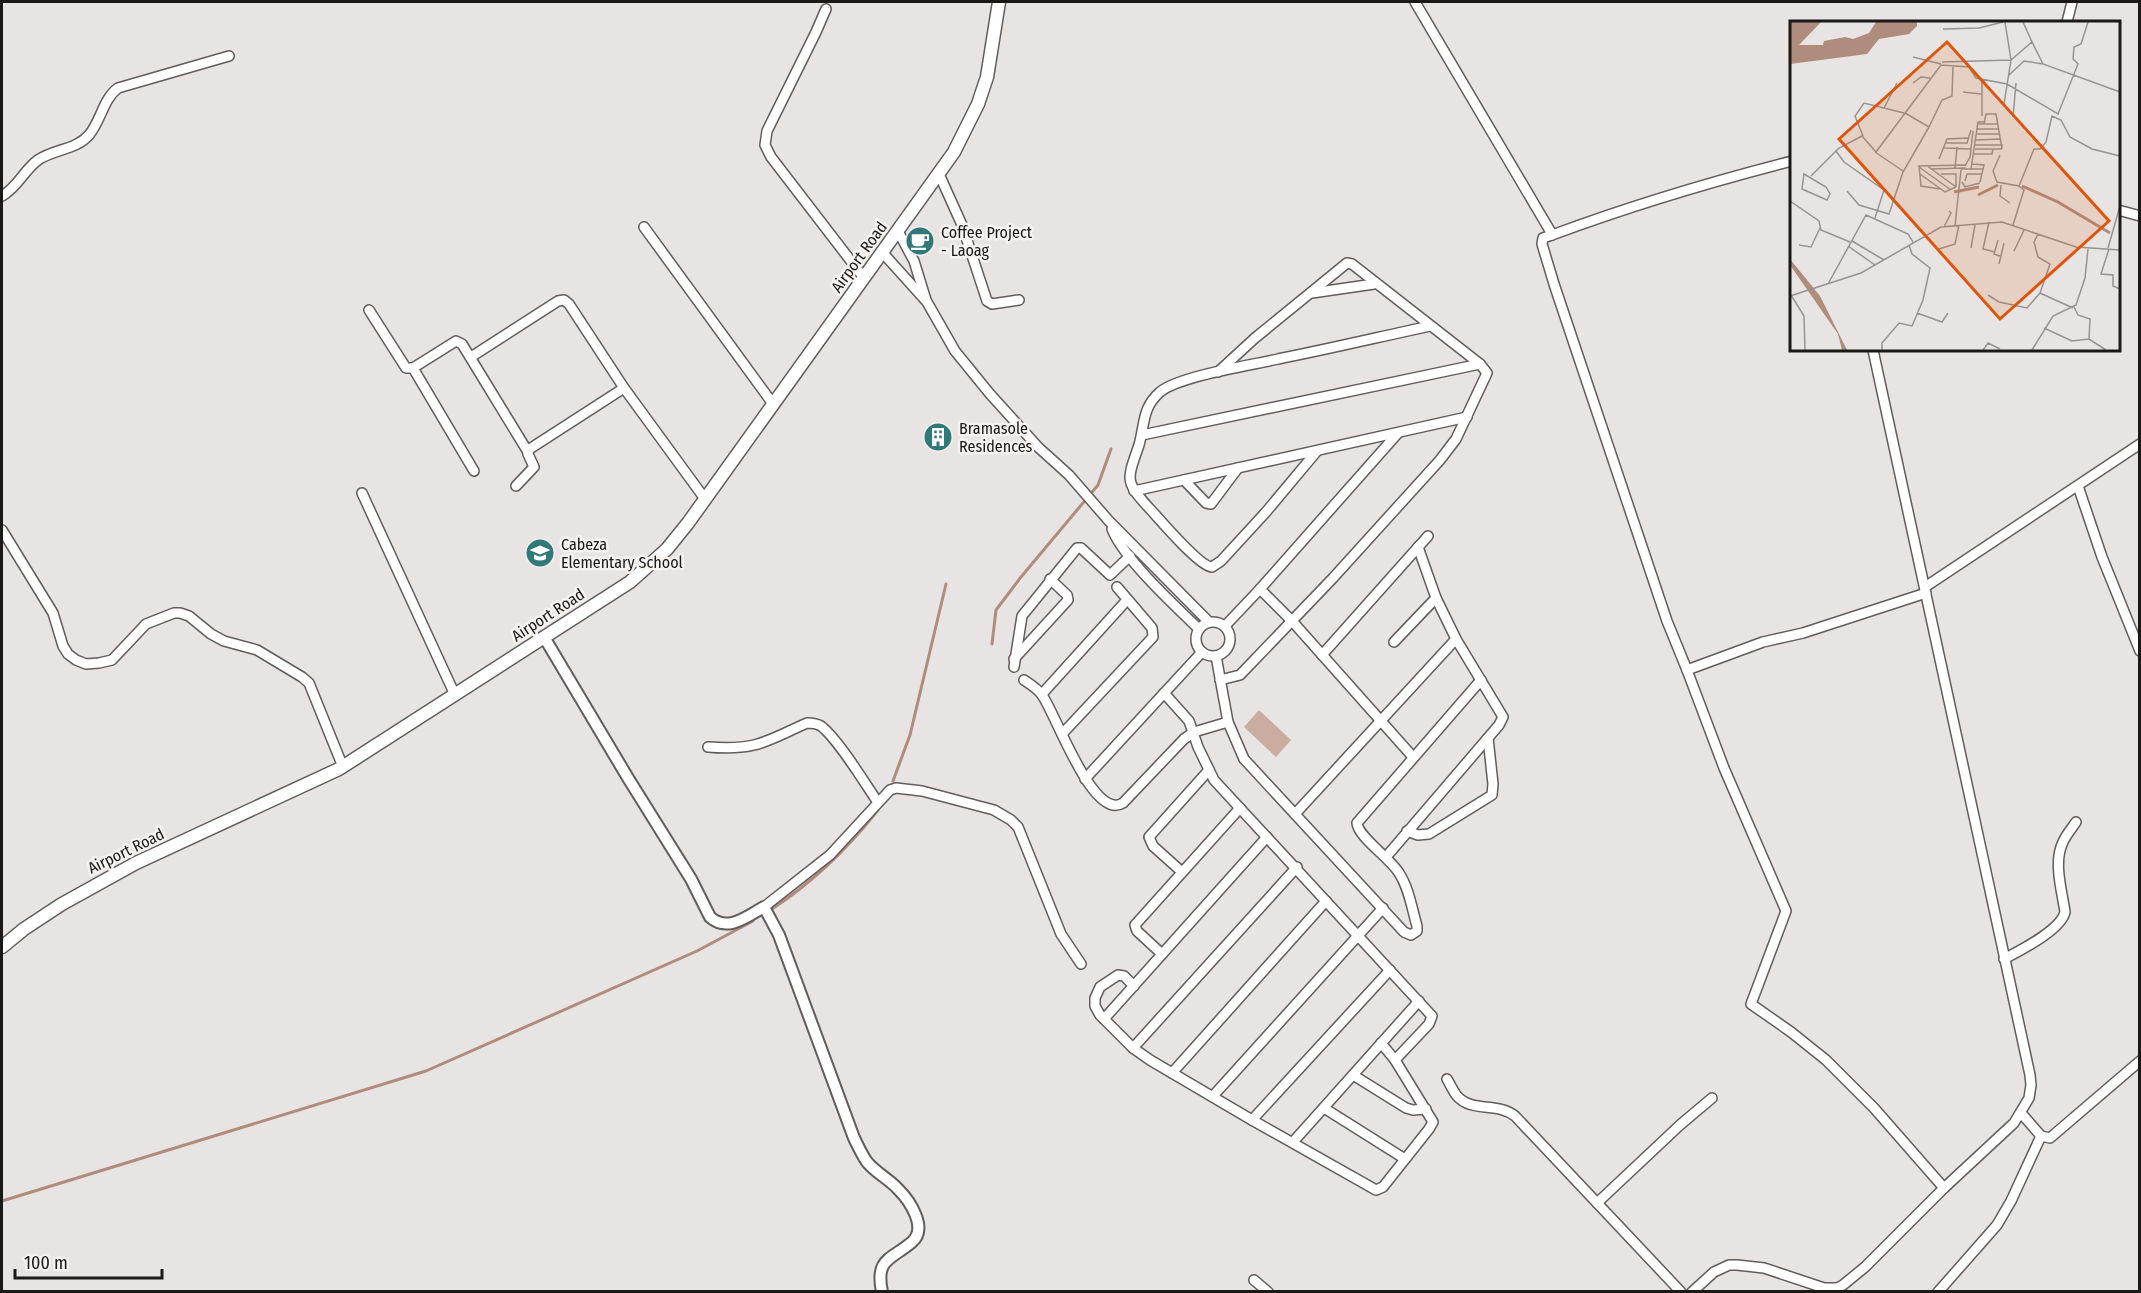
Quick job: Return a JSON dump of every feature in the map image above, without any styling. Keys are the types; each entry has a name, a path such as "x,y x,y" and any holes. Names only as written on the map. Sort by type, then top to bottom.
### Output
{"main road":[{"name":"Airport Road","path":"2,947 24,928 62,904 136,863 343,767 630,582 667,549 954,152 978,104 987,77 999,2"}],"street":[{"path":"1415,2 1461,83 1529,192 1551,235"},
{"path":"2067,21 2072,2"},
{"path":"826,9 767,131 765,145 771,158 864,278"},
{"path":"2,196 15,187 30,167 41,158 83,141 100,120 111,94 118,88 229,56"},
{"path":"1790,160 1680,192 1551,235 1544,238 1542,244 1667,621 1720,759 1786,911 1751,1004 1826,1060 1874,1108 1944,1188"},
{"path":"939,174 962,225 987,301 992,304 1019,300"},
{"path":"2120,211 2139,216"},
{"path":"644,227 773,404"},
{"path":"898,231 914,261 927,302 955,351 1038,447 1069,475 1109,521 1209,622"},
{"path":"882,252 927,302"},
{"path":"1218,372 1255,338 1347,263 1352,264 1374,284 1484,367 1487,373 1456,439 1440,460 1240,675 1220,680"},
{"path":"1312,293 1374,284"},
{"path":"471,357 522,323 558,301 564,300 569,304 624,388 705,499"},
{"path":"369,310 406,369 413,368 456,342 462,344 528,452 534,467 516,486"},
{"path":"1317,451 1258,521 1221,561 1212,567 1204,566 1134,491 1129,477 1142,435 1146,410 1161,391 1172,384 1430,326"},
{"path":"1692,1292 1722,1268 1737,1265 1764,1268 1824,1290 1837,1288 1849,1280 2009,1129 2029,1098 2031,1085 1873,351"},
{"path":"1142,435 1480,364"},
{"path":"413,368 474,471"},
{"path":"528,452 624,388"},
{"path":"1134,491 1467,417"},
{"path":"1225,626 1398,433"},
{"path":"1687,670 1763,642 1803,633 1925,590 2139,444"},
{"path":"1184,480 1206,503 1211,504 1238,468"},
{"path":"2078,486 2102,557 2139,651"},
{"path":"362,493 455,695"},
{"path":"1109,521 1115,535 1130,556 1199,629"},
{"path":"2,530 53,613 68,654 76,660 99,663 112,660 146,624 174,613 185,614 224,641 257,650 309,683 343,767"},
{"path":"1322,655 1428,536"},
{"path":"1050,579 1067,595 1068,600 1014,663 1022,616 1050,579 1079,547 1110,575 1130,556"},
{"path":"1386,857 1488,738 1503,717 1456,639 1436,598 1418,547"},
{"path":"1163,593 1171,585"},
{"path":"1063,733 1152,637 1152,628 1117,587"},
{"path":"1260,589 1292,621 1413,757"},
{"path":"1394,642 1436,598"},
{"path":"1042,694 1127,600"},
{"path":"1209,622 1217,622 1225,626 1230,634 1230,644 1225,652 1216,656 1202,652 1196,638 1199,629 1209,622"},
{"path":"544,637 691,879 710,917 715,921 727,925 764,907 830,855 863,821 877,801 890,790 904,788 994,810 1011,820 1021,833 1061,934 1081,964"},
{"path":"1295,814 1456,639"},
{"path":"1085,779 1202,652"},
{"path":"1216,656 1228,722 1244,759 1404,932 1412,934 1417,932 1417,926 1405,884 1399,872 1363,835 1357,823 1481,680"},
{"path":"1024,680 1042,694 1085,779 1097,795 1111,806 1118,806 1137,789 1174,748 1194,732 1228,722"},
{"path":"1164,693 1185,715 1214,780 1297,867 1432,1018 1395,1060"},
{"path":"708,747 738,749 760,745 807,723 814,723 832,738 877,801"},
{"path":"1407,831 1418,835 1429,834 1492,795 1488,738"},
{"path":"1182,872 1152,846 1149,837 1209,770"},
{"path":"1162,954 1137,931 1135,925 1240,808"},
{"path":"2004,959 2051,930 2064,917 2060,880 2061,844 2076,822"},
{"path":"1104,1019 1268,837"},
{"path":"1133,1048 1297,867"},
{"path":"1172,1073 1326,901"},
{"path":"764,907 779,935 854,1137 866,1161 900,1190 919,1225 915,1239 885,1260 881,1274 882,1292"},
{"path":"1213,1096 1383,908"},
{"path":"1252,1120 1390,970"},
{"path":"1134,986 1124,976 1118,975 1100,987 1095,998 1095,1006 1104,1019 1133,1048 1252,1120 1376,1190 1383,1187 1432,1124 1432,1119 1426,1109 1395,1060 1381,1043"},
{"path":"1293,1142 1419,1001"},
{"path":"2021,1113 2041,1136 2047,1138 2053,1136 2139,1061"},
{"path":"1353,1075 1406,1108 1426,1109"},
{"path":"1447,1079 1455,1094 1467,1103 1508,1111 1681,1292"},
{"path":"1597,1203 1712,1098"},
{"path":"1323,1108 1405,1159"},
{"path":"1938,1292 1997,1225 2011,1201 2041,1136"},
{"path":"1254,1280 1268,1292"}],"shaded area":[{"path":"1259,710 1291,740 1276,757 1244,727"}],"waterway":[{"path":"992,644 996,610 1098,485 1111,449"},
{"path":"893,781 910,735 946,584"},
{"path":"772,909 829,864 878,810"},
{"path":"2,1201 426,1071 697,951 753,921"}],"place":[{"name":"Coffee Project - Laoag","path":"920,241"},
{"name":"Bramasole Residences","path":"938,437"},
{"name":"Cabeza Elementary School","path":"540,553"}]}
